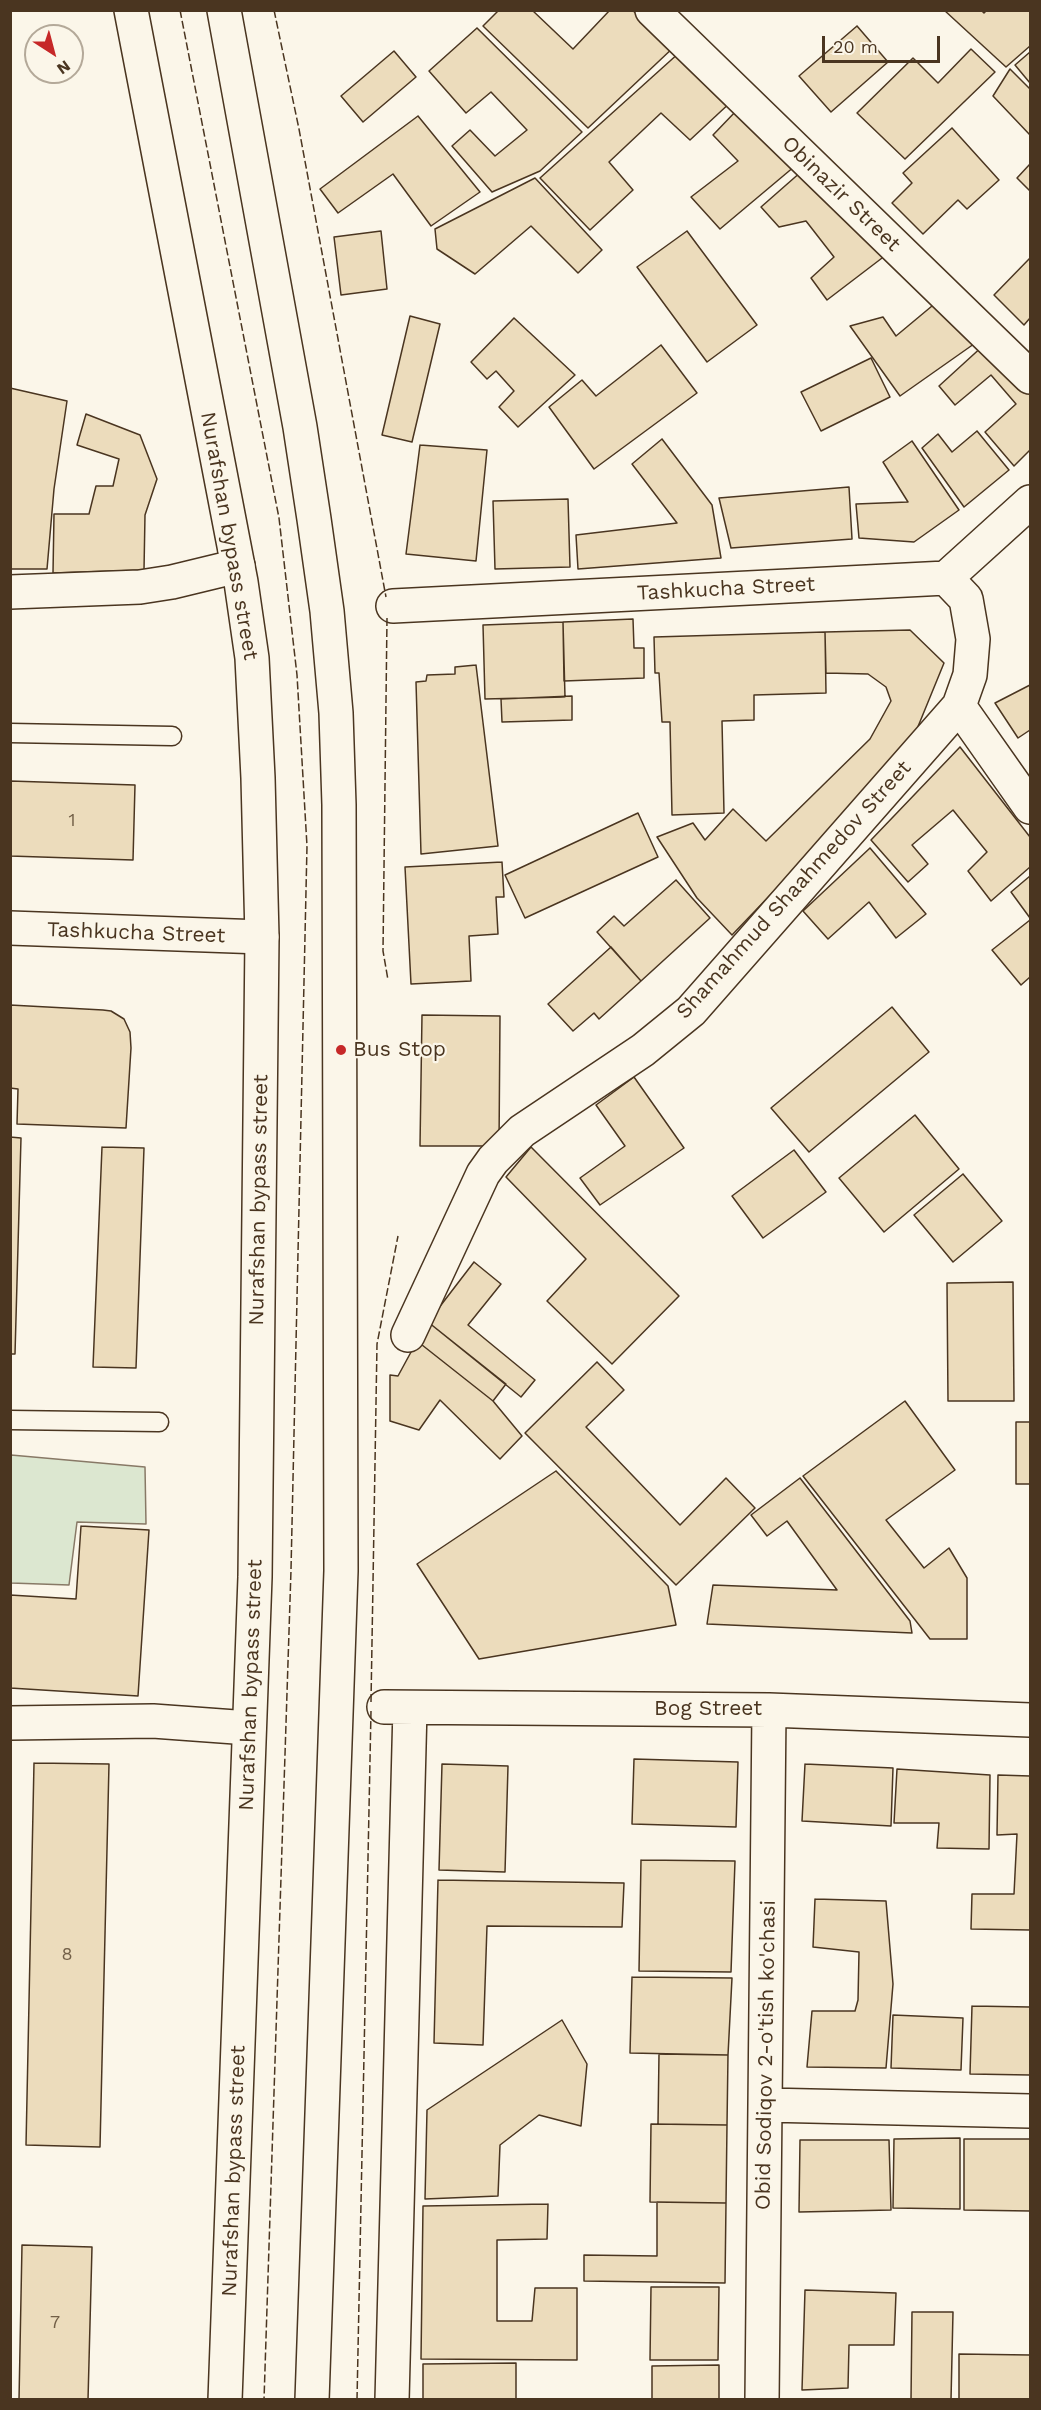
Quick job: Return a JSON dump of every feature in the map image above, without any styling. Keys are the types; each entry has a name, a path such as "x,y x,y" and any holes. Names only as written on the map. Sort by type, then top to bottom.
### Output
{"street":[{"name":"Nurafshan bypass street","path":"132,10 238,566 252,658 262,937 255,1577 225,2400"},
{"path":"224,10 300,427 312,507 329,633 339,805 341,1571 312,2400"},
{"name":"Obinazir Street","path":"652,10 1030,376"},
{"path":"946,578 1030,502"},
{"path":"10,592 140,587 172,582 238,566"},
{"name":"Tashkucha Street","path":"393,606 946,578"},
{"name":"Shamahmud Shaahmedov Street","path":"408,1335 483,1174 493,1160 522,1131 642,1050 691,1011 959,706 970,675 973,639 966,599 946,578"},
{"path":"959,706 1030,807"},
{"name":"Tashkucha Street","path":"10,928 262,937"},
{"name":"Bog Street","path":"392,2400 397,1707 770,1710 1030,1720"},
{"name":"Obid Sodiqov 2-o'tish ko'chasi","path":"762,2400 770,1710"},
{"path":"10,1723 153,1721 249,1728"},
{"path":"766,2105 1030,2111"}],"lane":[{"path":"10,733 172,736"},
{"path":"10,1420 159,1422"}],"green space":[{"path":"11,1455 145,1467 146,1524 77,1522 69,1585 11,1583"}],"building":[{"path":"499,10 532,10 573,49 610,10 632,10 675,46 588,128 483,26"},
{"path":"944,10 981,10 984,13 987,10 1030,10 1030,46 1006,67"},
{"path":"857,26 888,62 831,112 799,76"},
{"path":"477,28 582,132 540,171 492,192 452,146 470,130 495,156 527,130 491,92 466,113 429,71"},
{"path":"971,49 995,72 905,159 857,113 913,58 938,83"},
{"path":"394,51 416,77 363,122 341,96"},
{"path":"680,52 733,100 690,140 661,113 609,162 633,190 590,230 540,178"},
{"path":"1030,52 1030,83 1015,65"},
{"path":"1010,69 1030,89 1030,135 993,96"},
{"path":"737,110 795,166 720,229 691,197 738,161 713,135"},
{"path":"418,116 480,192 431,226 393,174 338,213 320,189"},
{"path":"952,128 999,180 967,209 958,200 923,234 892,203 912,183 903,173"},
{"path":"1030,164 1030,191 1017,178"},
{"path":"802,171 886,255 827,300 811,278 834,257 806,221 779,227 761,207"},
{"path":"535,178 602,250 578,273 531,226 475,274 437,249 435,229"},
{"path":"381,231 387,289 341,295 334,237"},
{"path":"687,231 757,325 707,362 637,267"},
{"path":"1030,258 1030,318 1024,325 994,295"},
{"path":"938,301 981,339 900,396 850,326 883,317 896,336"},
{"path":"410,316 440,324 412,442 382,435"},
{"path":"514,318 575,375 518,427 499,407 514,391 496,371 487,379 471,362"},
{"path":"985,344 1030,387 1030,450 1014,466 985,432 1016,404 991,375 955,405 939,386"},
{"path":"661,345 697,393 594,469 549,407 582,380 596,396"},
{"path":"871,358 890,397 821,431 801,392"},
{"path":"10,388 67,401 54,489 47,569 10,569"},
{"path":"86,414 140,435 157,479 145,515 144,570 53,573 54,514 89,514 96,486 113,486 119,459 77,445"},
{"path":"977,431 1009,470 964,507 922,448 938,434 952,452"},
{"path":"662,439 712,505 721,558 578,569 576,535 677,523 632,464"},
{"path":"912,441 959,510 914,542 859,538 856,504 908,502 883,462"},
{"path":"420,445 487,450 476,561 406,554"},
{"path":"849,487 852,539 731,548 719,498"},
{"path":"568,499 570,567 495,569 493,501"},
{"path":"633,619 634,648 644,648 644,678 564,681 563,622"},
{"path":"563,622 565,697 485,699 483,625"},
{"path":"910,630 944,663 908,751 732,935 697,898 657,837 693,823 705,840 733,809 766,841 870,739 891,701 886,687 868,674 826,673 825,632"},
{"path":"825,632 826,693 754,695 754,720 722,721 724,813 672,815 670,722 662,722 659,673 655,673 654,637"},
{"path":"476,665 498,846 421,854 416,682 426,681 427,675 455,674 455,667"},
{"path":"1030,685 1030,730 1018,738 995,703"},
{"path":"572,696 572,720 502,722 501,699"},
{"path":"960,747 1030,837 1030,867 991,901 968,871 987,852 953,810 912,845 928,864 908,882 871,840"},
{"path":"10,781 135,785 133,860 10,856"},
{"path":"638,813 658,857 525,918 505,875"},
{"path":"870,848 926,914 896,938 869,902 828,939 803,911"},
{"path":"502,862 504,897 496,897 498,934 469,936 471,981 411,984 405,867"},
{"path":"1030,876 1030,918 1011,892"},
{"path":"676,880 710,918 641,981 597,932 614,916 624,926"},
{"path":"1030,920 1030,977 1021,985 992,950"},
{"path":"611,947 641,981 599,1019 594,1013 573,1031 548,1004"},
{"path":"10,1005 103,1010 111,1011 124,1019 130,1032 131,1048 126,1128 17,1124 18,1089 10,1088"},
{"path":"892,1007 929,1052 809,1152 771,1108"},
{"path":"422,1015 500,1016 499,1146 420,1146"},
{"path":"634,1077 684,1148 600,1205 580,1178 625,1146 596,1105"},
{"path":"915,1115 959,1169 884,1232 839,1178"},
{"path":"10,1137 21,1138 15,1354 10,1354"},
{"path":"102,1147 144,1148 136,1368 93,1367"},
{"path":"531,1147 679,1296 612,1364 547,1301 586,1259 506,1177"},
{"path":"794,1150 826,1192 763,1238 732,1196"},
{"path":"963,1174 1002,1221 953,1262 914,1215"},
{"path":"474,1262 501,1284 468,1325 535,1380 521,1397 428,1322"},
{"path":"1013,1282 1014,1401 948,1401 947,1283"},
{"path":"428,1322 506,1384 493,1401 417,1341"},
{"path":"417,1341 493,1401 522,1436 500,1459 440,1400 419,1430 390,1421 390,1375 398,1376"},
{"path":"597,1362 624,1390 586,1427 680,1525 726,1478 755,1508 676,1585 525,1433"},
{"path":"905,1401 955,1470 886,1520 924,1568 949,1548 967,1578 967,1639 930,1639 803,1476"},
{"path":"1016,1422 1030,1422 1030,1484 1016,1484"},
{"path":"556,1471 668,1586 676,1625 479,1659 417,1564"},
{"path":"800,1478 910,1621 912,1633 707,1624 713,1585 837,1590 787,1521 767,1536 751,1515"},
{"path":"81,1526 149,1530 138,1696 10,1688 10,1595 76,1599"},
{"path":"634,1759 738,1762 736,1827 632,1824"},
{"path":"34,1763 109,1764 100,2147 26,2145"},
{"path":"442,1764 508,1766 505,1872 439,1870"},
{"path":"805,1764 893,1768 891,1826 802,1821"},
{"path":"897,1769 990,1775 989,1849 937,1848 939,1823 894,1823"},
{"path":"998,1775 1030,1776 1030,1930 971,1929 972,1894 1014,1894 1017,1834 997,1835"},
{"path":"641,1860 735,1861 731,1972 639,1971"},
{"path":"438,1880 624,1883 622,1927 487,1926 483,2045 434,2043"},
{"path":"815,1899 886,1901 893,1984 886,2068 807,2067 812,2011 855,2011 858,2000 859,1952 813,1947"},
{"path":"632,1977 732,1978 728,2055 630,2053"},
{"path":"972,2006 1030,2007 1030,2075 970,2074"},
{"path":"893,2015 963,2018 961,2070 891,2068"},
{"path":"562,2020 587,2064 581,2126 539,2115 500,2145 498,2196 425,2199 427,2110"},
{"path":"659,2054 728,2055 727,2125 658,2124"},
{"path":"651,2124 727,2125 726,2203 650,2202"},
{"path":"960,2138 960,2209 893,2208 894,2139"},
{"path":"964,2139 1030,2139 1030,2211 964,2210"},
{"path":"800,2140 889,2140 891,2210 799,2212"},
{"path":"657,2202 726,2203 725,2283 584,2281 584,2255 657,2256"},
{"path":"548,2204 547,2239 497,2240 497,2321 532,2321 535,2288 577,2288 577,2360 421,2359 423,2206"},
{"path":"22,2245 92,2247 88,2400 19,2400"},
{"path":"651,2287 719,2287 718,2360 650,2360"},
{"path":"805,2290 896,2293 894,2345 849,2345 848,2388 802,2390"},
{"path":"912,2312 953,2312 951,2400 911,2400"},
{"path":"959,2354 1030,2355 1030,2400 959,2400"},
{"path":"516,2363 516,2400 423,2400 423,2364"},
{"path":"719,2365 719,2400 652,2400 652,2366"}],"fence":[{"path":"180,10 279,518 297,675 307,846 291,1570 264,2400"},
{"path":"274,10 299,129 386,597"},
{"path":"387,618 383,951 388,980"},
{"path":"371,1702 377,1344 398,1236"},
{"path":"357,2400 371,1711"}],"place":[{"name":"Bus Stop","path":"341,1050"}]}
